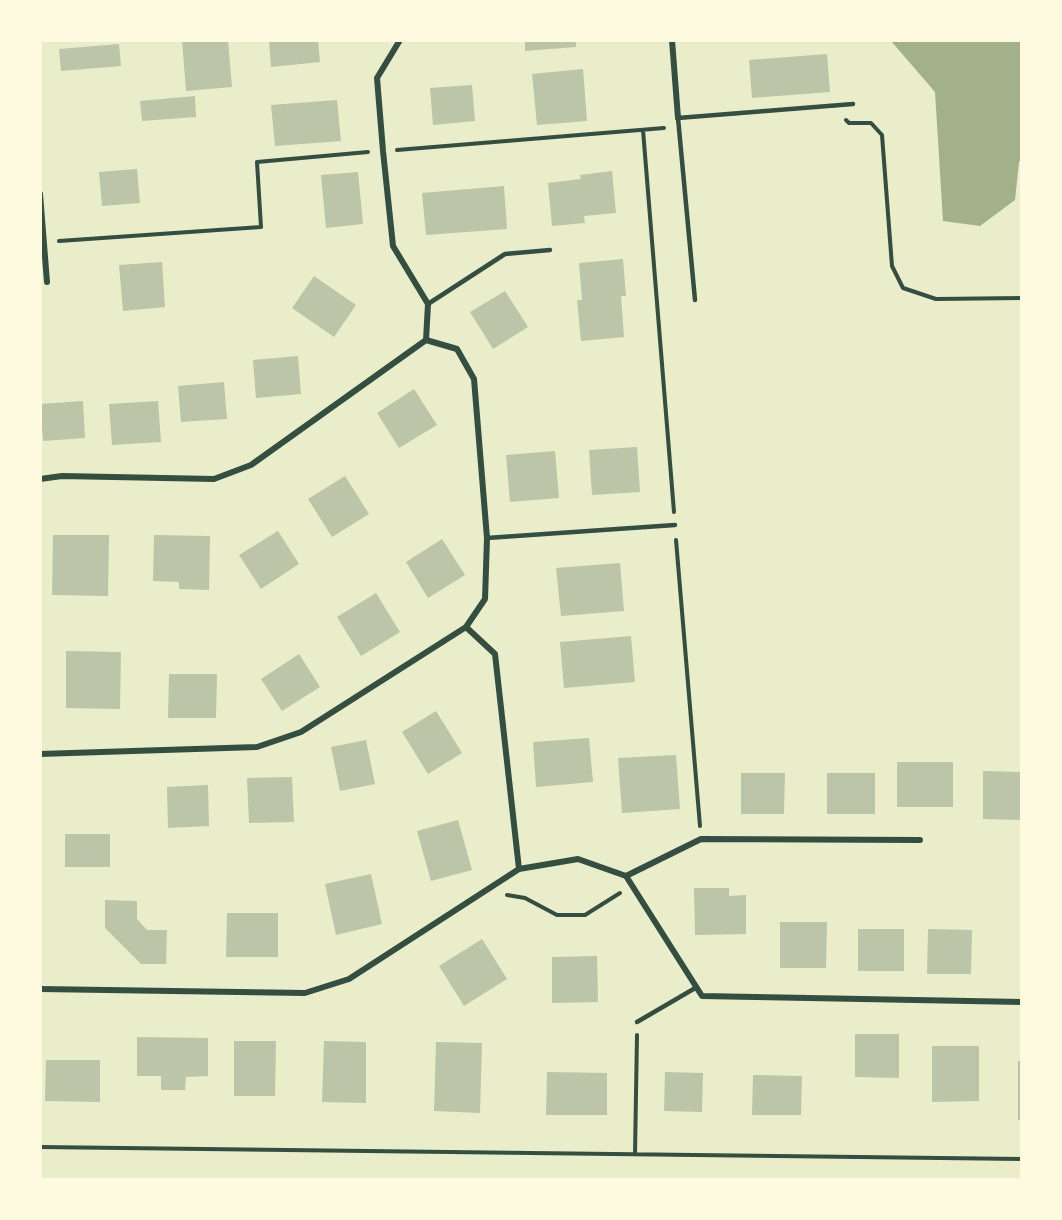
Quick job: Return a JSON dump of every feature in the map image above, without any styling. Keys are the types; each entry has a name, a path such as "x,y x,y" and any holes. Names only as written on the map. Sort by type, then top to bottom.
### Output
{"street":[{"path":"400,40 377,78 383,151 393,246 428,304 426,340"},
{"path":"672,40 678,118"},
{"path":"40,194 47,282"},
{"path":"40,479 62,476 214,479 251,465 426,340"},
{"path":"40,754 257,747 301,732 466,627 485,599 487,538 474,380 457,349 426,340"},
{"path":"466,627 495,654 519,869"},
{"path":"626,876 701,839 920,840"},
{"path":"40,989 305,993 349,979 519,869 578,859 626,876 702,996 1022,1002"}],"lane":[{"path":"695,300 678,118 853,104"},
{"path":"428,304 505,254 550,250"},
{"path":"487,538 675,525"},
{"path":"637,1022 697,987"}],"path":[{"path":"829,106 849,123 871,123 882,135 892,266 903,288 936,299 1022,298"},
{"path":"44,242 261,227 257,162 679,127"},
{"path":"643,130 701,839"},
{"path":"486,891 525,898 557,915 585,915 633,886"},
{"path":"635,1154 637,1022"},
{"path":"40,1147 1022,1159"}],"shaded area":[{"path":"891,41 1021,41 1022,158 1019,162 1015,200 980,226 943,221 935,92"}],"building":[{"path":"182,40 228,40 232,87 186,91"},
{"path":"269,40 318,40 320,62 271,67"},
{"path":"525,40 576,40 576,47 525,51"},
{"path":"119,44 121,66 61,71 59,49"},
{"path":"827,54 830,92 752,98 749,60"},
{"path":"583,69 587,121 537,125 532,74"},
{"path":"472,85 475,121 433,125 430,88"},
{"path":"195,96 196,117 142,121 140,101"},
{"path":"337,100 341,141 275,146 271,105"},
{"path":"137,169 140,203 102,206 99,172"},
{"path":"612,171 616,213 584,216 585,223 552,226 548,183 581,179 580,175"},
{"path":"358,172 363,224 326,228 321,175"},
{"path":"504,186 507,229 426,235 422,193"},
{"path":"623,259 626,296 621,296 624,337 581,341 577,300 582,300 579,263"},
{"path":"162,262 165,307 123,311 119,265"},
{"path":"314,276 356,305 334,337 292,308"},
{"path":"505,291 528,327 493,349 470,312"},
{"path":"298,356 301,394 256,398 253,360"},
{"path":"224,382 227,419 181,422 178,386"},
{"path":"414,389 437,425 399,448 377,413"},
{"path":"83,401 85,438 43,441 40,404"},
{"path":"158,401 161,442 112,445 109,404"},
{"path":"637,447 640,492 592,495 589,450"},
{"path":"555,451 559,498 510,502 506,455"},
{"path":"345,476 369,514 332,537 308,499"},
{"path":"278,531 299,564 261,589 239,555"},
{"path":"53,535 109,535 108,596 52,595"},
{"path":"154,535 210,536 209,590 179,589 179,582 153,581"},
{"path":"442,539 465,575 428,598 406,562"},
{"path":"620,563 624,611 561,616 556,568"},
{"path":"376,593 400,632 361,656 337,617"},
{"path":"631,636 635,682 564,688 560,642"},
{"path":"66,651 121,652 120,709 66,708"},
{"path":"299,654 320,687 282,711 261,679"},
{"path":"169,674 217,674 216,718 168,718"},
{"path":"436,711 462,753 428,774 402,732"},
{"path":"589,738 593,782 536,787 533,742"},
{"path":"366,740 375,784 340,791 331,747"},
{"path":"676,755 680,809 622,813 618,758"},
{"path":"897,762 953,762 953,807 897,807"},
{"path":"983,771 1022,772 1022,820 983,819"},
{"path":"741,773 785,773 784,814 741,814"},
{"path":"827,773 875,773 875,814 827,814"},
{"path":"292,777 294,822 249,823 247,778"},
{"path":"208,785 209,826 168,828 167,787"},
{"path":"458,820 472,870 431,881 417,831"},
{"path":"65,834 110,834 110,867 65,867"},
{"path":"371,874 382,924 336,935 325,884"},
{"path":"694,888 729,888 729,896 746,895 746,934 695,935"},
{"path":"105,900 137,901 137,919 147,930 167,930 166,964 141,964 105,928"},
{"path":"227,913 278,913 278,957 226,957"},
{"path":"780,922 827,922 826,968 780,968"},
{"path":"858,929 904,929 904,971 858,971"},
{"path":"928,929 972,930 971,974 927,974"},
{"path":"482,939 507,979 464,1006 439,966"},
{"path":"597,956 598,1002 552,1003 552,957"},
{"path":"855,1034 899,1034 899,1078 855,1077"},
{"path":"137,1037 208,1038 208,1076 186,1077 185,1090 161,1090 161,1076 137,1076"},
{"path":"234,1041 276,1041 275,1096 234,1096"},
{"path":"324,1041 366,1042 366,1103 322,1102"},
{"path":"436,1042 482,1043 480,1113 434,1111"},
{"path":"932,1046 979,1046 979,1101 932,1102"},
{"path":"46,1060 100,1060 100,1102 45,1101"},
{"path":"1018,1061 1022,1061 1022,1120 1018,1120"},
{"path":"547,1072 607,1073 607,1115 546,1115"},
{"path":"665,1072 703,1073 702,1112 664,1111"},
{"path":"753,1075 802,1076 801,1115 752,1115"}]}
